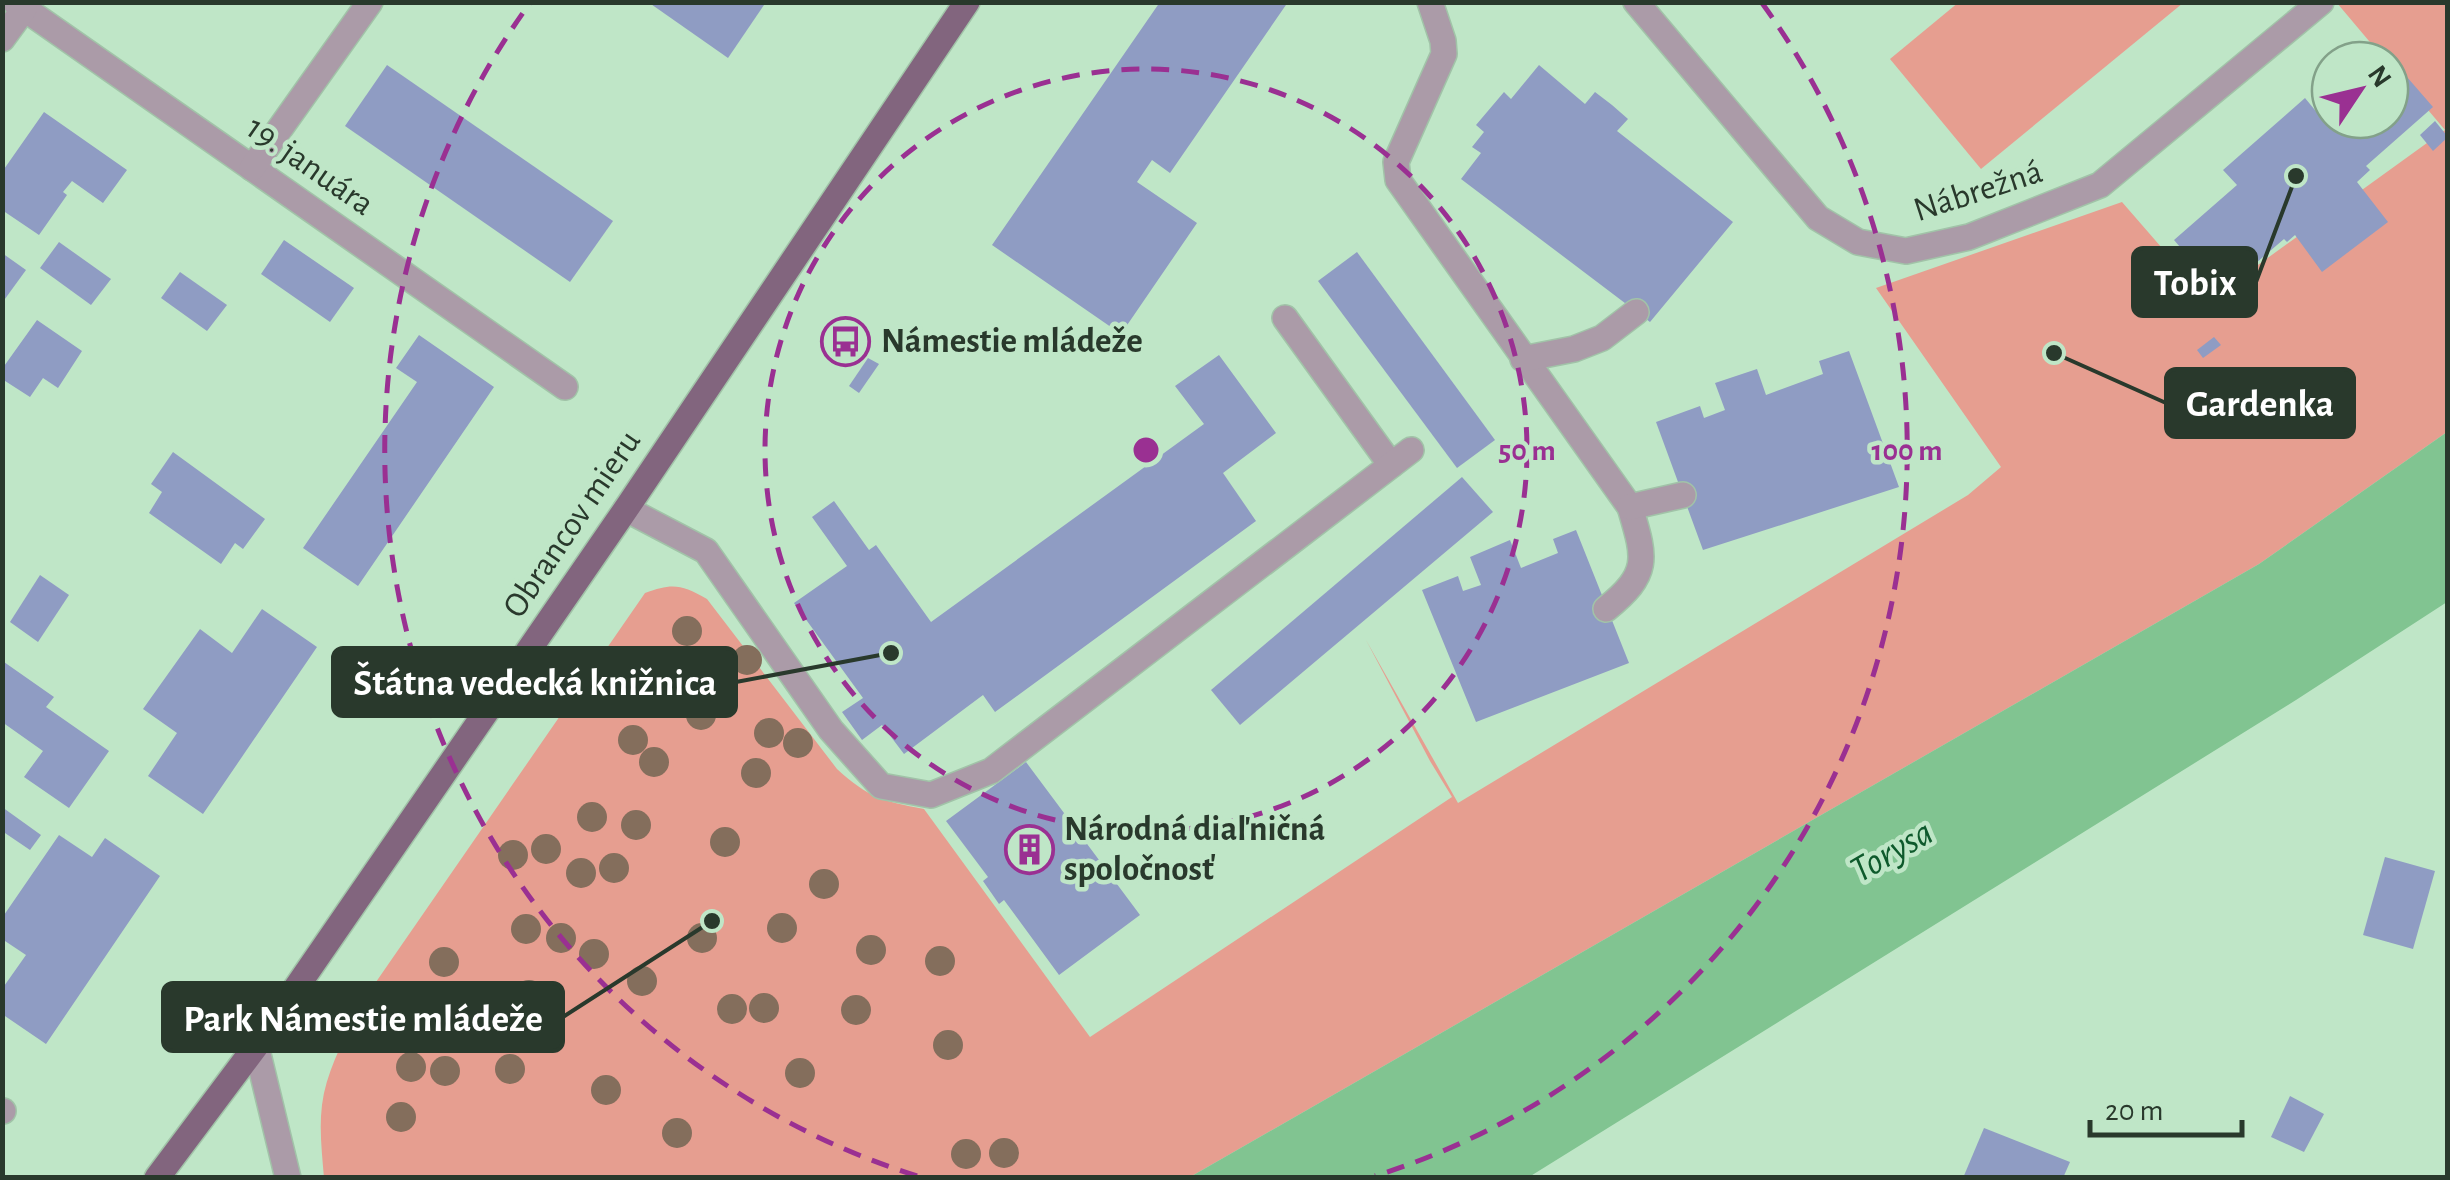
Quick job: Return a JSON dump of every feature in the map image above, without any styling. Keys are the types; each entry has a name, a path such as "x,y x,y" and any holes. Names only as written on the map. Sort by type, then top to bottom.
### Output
{"main road":[{"name":"Obrancov mieru","path":"157,1178 256,1046 967,2"}],"street":[{"path":"252,168 370,2"},
{"path":"1430,2 1444,54 1396,162 1398,180 1630,507 1643,551 1639,575 1624,595 1606,609"},
{"name":"Nábrežná","path":"1636,2 1818,218 1858,242 1906,251 1969,238 2100,185 2321,2"},
{"path":"2,39 19,6"},
{"name":"19. januára","path":"19,6 565,388"},
{"path":"1523,359 1574,349 1602,338 1636,312"},
{"path":"626,508 706,551 831,730 881,786 931,795 990,771 1401,457 1285,318"},
{"path":"1630,507 1682,495"},
{"path":"256,1046 288,1178"}],"shaded area":[{"path":"1959,2 2183,3 1981,169 1890,59"},
{"path":"2337,3 2447,3 2447,432 2259,564 1190,1177 324,1178 324,1092 358,1008 645,593 676,587 707,599 837,769 877,797 924,809 1090,1037 1452,797 1366,640 1458,803 1968,495 2001,467 1876,288 2122,202 2208,301 2445,130 2410,89 2410,40 2368,40"}],"water":[{"name":"Torysa","path":"2447,432 2447,602 1529,1177 1190,1177 2259,564"}],"building":[{"path":"648,2 766,2 728,58"},
{"path":"1160,2 1288,2 1170,173 1152,160 1137,182 1197,223 1121,334 992,245"},
{"path":"387,65 613,221 570,282 345,126"},
{"path":"1539,65 1585,104 1595,92 1612,105 1628,119 1617,131 1733,222 1650,322 1461,179 1481,153 1472,147 1484,132 1476,125 1504,92 1511,99"},
{"path":"2410,80 2433,107 2410,127"},
{"path":"2305,98 2310,104 2310,140 2396,140 2366,166 2370,170 2357,182 2388,222 2322,272 2295,235 2287,242 2284,239 2220,294 2174,240 2237,185 2223,170"},
{"path":"44,112 127,170 103,203 72,181 63,192 67,195 39,235 2,210 2,172"},
{"path":"2435,121 2448,137 2433,151 2420,135"},
{"path":"284,240 354,288 330,322 261,274"},
{"path":"59,242 111,279 91,305 40,268"},
{"path":"1357,252 1495,440 1457,468 1318,281"},
{"path":"2,253 26,270 2,303"},
{"path":"180,272 227,305 207,331 161,298"},
{"path":"37,320 82,351 58,388 43,378 30,397 2,379 2,369"},
{"path":"419,335 494,387 358,586 303,548 417,382 396,368"},
{"path":"2214,337 2221,345 2203,358 2197,350"},
{"path":"1849,351 1899,487 1703,550 1656,422 1700,406 1704,418 1725,410 1715,383 1757,369 1766,395 1823,374 1819,361"},
{"path":"1219,355 1276,433 1223,473 1256,521 995,712 983,695 904,754 882,725 862,740 842,712 863,698 794,603 847,566 812,517 834,501 869,550 876,545 931,622 1204,424 1175,386"},
{"path":"868,358 879,364 859,393 849,386"},
{"path":"173,452 265,519 243,549 235,543 221,564 149,513 162,492 151,484"},
{"path":"1462,477 1493,512 1240,725 1211,690"},
{"path":"1576,530 1629,663 1476,722 1422,590 1458,576 1463,591 1481,585 1470,557 1510,540 1521,568 1558,553 1553,539"},
{"path":"40,575 69,595 38,642 10,622"},
{"path":"262,609 317,647 203,814 148,776 177,733 143,709 200,629 232,653"},
{"path":"4,662 54,697 46,707 109,751 69,808 24,777 43,751 2,722"},
{"name":"Národná diaľničná spoločnosť","path":"1026,762 1140,915 1059,975 1004,900 999,904 983,881 988,877 946,821"},
{"path":"2,807 41,835 30,850 2,831"},
{"path":"59,835 92,857 105,838 160,876 46,1044 2,1014 2,989 26,955 2,939 2,918"},
{"path":"2385,857 2435,871 2413,949 2363,935"},
{"path":"2290,1096 2324,1114 2304,1152 2271,1137"},
{"path":"1984,1128 2070,1162 2063,1178 1963,1178"}],"place":[{"name":"Tobix","path":"2296,176"},
{"name":"Námestie mládeže","path":"846,341"},
{"name":"Gardenka","path":"2054,353"},
{"name":"Štátna vedecká knižnica","path":"891,653"},
{"name":"Národná diaľničná spoločnosť","path":"1029,849"},
{"name":"Park Námestie mládeže","path":"712,921"}]}
